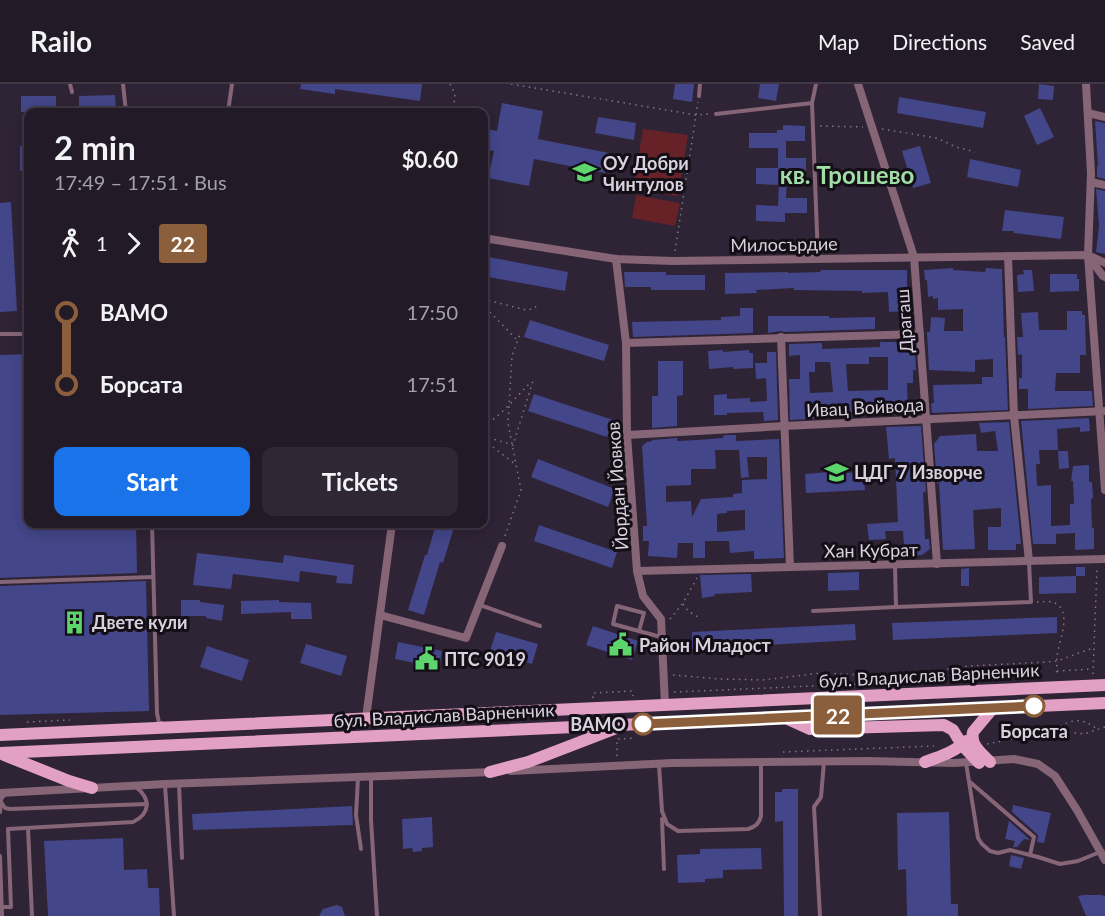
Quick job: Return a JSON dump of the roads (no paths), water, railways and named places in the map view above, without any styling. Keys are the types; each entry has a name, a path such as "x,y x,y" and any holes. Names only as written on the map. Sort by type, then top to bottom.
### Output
{"main road":[{"name":"бул. Владислав Варненчик","path":"0,735 1105,685"},
{"name":"бул. Владислав Варненчик","path":"0,753 1105,703"},
{"path":"925,762 939,758 962,745 993,708"},
{"path":"784,718 810,729 944,725 953,730 962,745 978,762"},
{"path":"490,772 528,762 624,725"},
{"path":"972,732 978,762"},
{"path":"0,753 92,788"}],"street":[{"name":"Драгаш","path":"858,84 914,257 937,564"},
{"path":"1086,84 1091,182 1088,255 1102,412 1105,490"},
{"path":"1088,113 1105,117"},
{"path":"1091,182 1105,185"},
{"name":"Милосърдие","path":"488,239 616,259 673,261 1088,255 1105,263"},
{"path":"1088,255 1105,277"},
{"path":"1008,256 1014,416 1029,561"},
{"name":"Йордан Йовков","path":"616,259 626,343 627,435 637,571 643,596 661,620 665,705"},
{"path":"626,343 920,334"},
{"path":"781,337 790,567"},
{"name":"Ивац Войвода","path":"627,435 1102,412"},
{"path":"366,718 391,528"},
{"path":"380,615 466,638 502,546"},
{"name":"Хан Кубрат","path":"637,571 1101,560"},
{"path":"3,796 179,783 659,764 824,761 978,762 1014,759 1038,764 1055,776 1104,854"}],"lane":[{"path":"70,84 72,92"},
{"path":"123,84 126,108"},
{"path":"229,108 232,84"},
{"path":"699,96 700,84"},
{"path":"816,84 812,103 818,258"},
{"path":"716,114 812,103"},
{"path":"0,334 24,334"},
{"path":"152,528 157,717 159,723 162,723"},
{"path":"813,611 1031,602 1029,561"},
{"path":"895,565 896,608"},
{"path":"0,582 153,577"},
{"path":"479,605 540,626"},
{"path":"639,631 644,613 617,606 613,624 661,638"},
{"path":"820,916 814,807 821,797 824,761"},
{"path":"662,811 667,824 678,831 748,829 755,826 761,816 760,762"},
{"path":"978,762 969,782 978,838 990,851 998,854 1010,850 1060,864 1104,854"},
{"path":"659,764 664,869"},
{"path":"370,776 377,916"},
{"path":"358,777 356,815 361,849"},
{"path":"969,782 1034,837 1030,855"},
{"path":"179,783 182,858"},
{"path":"165,784 174,916"},
{"path":"2,907 11,907 8,829 133,822 144,814 147,804 142,791 131,786"},
{"path":"3,796 5,808 10,809 147,804"},
{"path":"0,812 3,796"},
{"path":"28,828 32,916"},
{"path":"0,856 2,916"}],"place":[{"name":"ОУ Добри Чинтулов","path":"585,173"},
{"name":"ЦДГ 7 Изворче","path":"836,472"},
{"name":"Двете кули","path":"74,622"},
{"name":"Район Младост","path":"621,645"},
{"name":"ПТС 9019","path":"426,659"},
{"name":"Борсата","path":"1034,706"},
{"name":"ВАМО","path":"643,724"}],"district":[{"name":"кв. Трошево","path":"847,174"}]}
